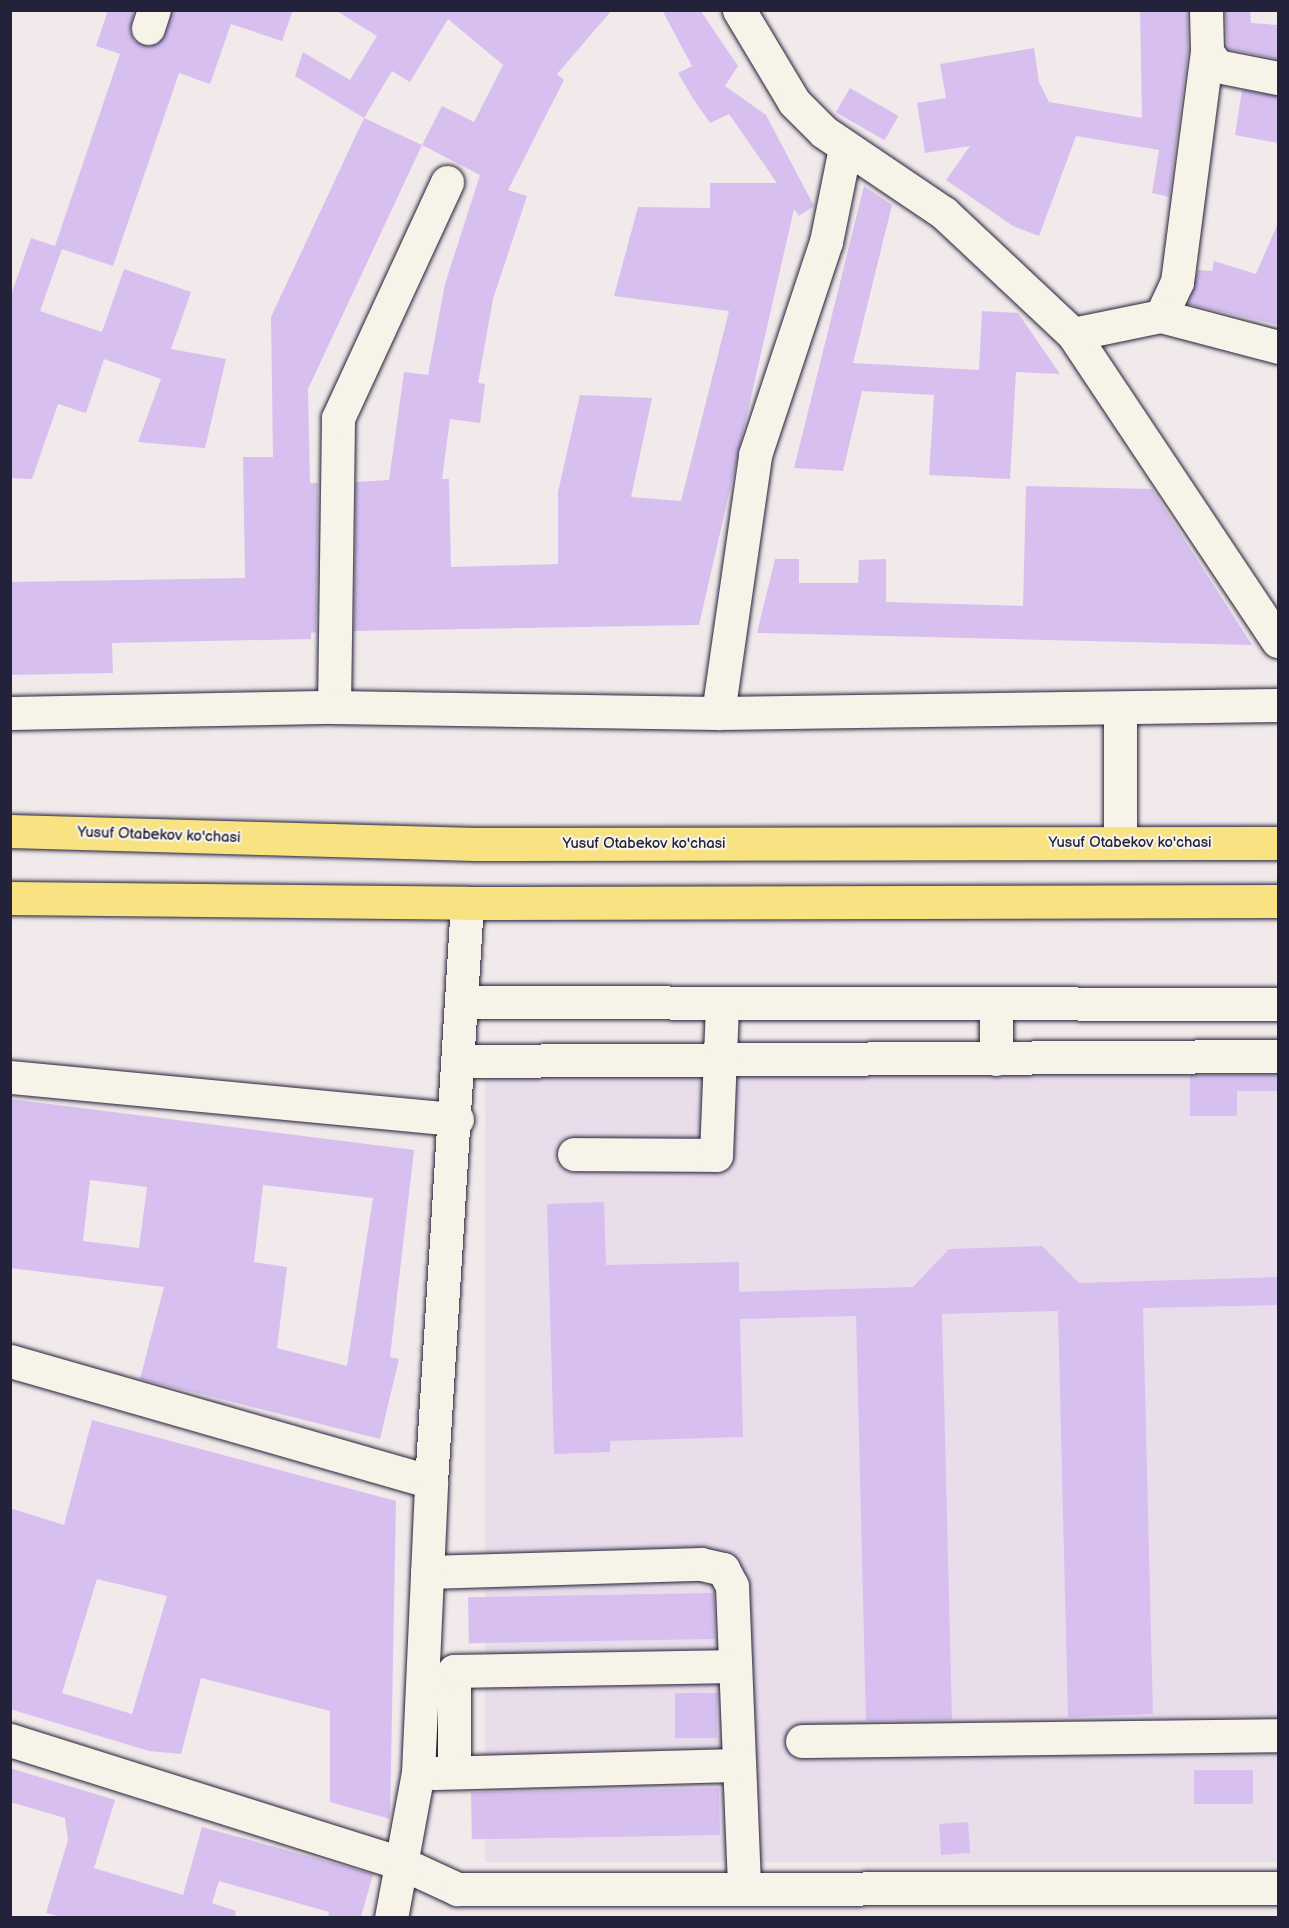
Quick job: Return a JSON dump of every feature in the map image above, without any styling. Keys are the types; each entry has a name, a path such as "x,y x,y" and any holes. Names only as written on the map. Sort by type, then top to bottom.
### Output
{"main road":[{"name":"Yusuf Otabekov ko'chasi","path":"10,831 475,844 1278,843"},
{"path":"10,898 467,903 1278,900"}],"street":[{"path":"738,10 794,102 845,148 944,213 1073,334 1278,641"},
{"path":"1161,316 1177,282 1207,52 1206,10"},
{"path":"1207,52 1218,66 1278,78"},
{"path":"718,713 755,455 826,242 845,148"},
{"path":"334,707 338,418 447,182"},
{"path":"1073,334 1161,316 1278,347"},
{"path":"10,713 334,707 718,713 1278,705"},
{"path":"1120,709 1120,843"},
{"path":"391,1917 403,1864 418,1773 430,1482 457,1119 467,903"},
{"path":"462,1002 1278,1004"},
{"path":"574,1154 716,1155 722,1003"},
{"path":"996,1003 996,1059"},
{"path":"459,1061 1278,1056"},
{"path":"10,1077 457,1119"},
{"path":"10,1361 430,1482"},
{"path":"427,1572 701,1564 723,1569 732,1586 744,1888"},
{"path":"422,1671 734,1666"},
{"path":"454,1671 454,1772"},
{"path":"802,1741 1278,1735"},
{"path":"10,1740 403,1864 457,1889 1278,1888"},
{"path":"418,1773 738,1765"}],"shaded area":[{"path":"485,1058 1278,1058 1278,1862 485,1862"}],"building":[{"path":"108,10 134,10 130,32 134,41 151,46 166,34 172,10 293,10 282,41 231,24 210,84 179,73 113,266 62,249 40,311 102,332 124,269 191,292 171,349 226,359 205,448 138,442 161,379 104,359 86,413 58,404 32,479 10,478 10,298 31,238 55,246 120,54 96,46"},
{"path":"335,10 612,10 557,74 564,80 508,190 527,196 493,299 478,383 485,384 480,423 450,419 442,479 449,479 451,567 558,564 558,492 580,395 652,398 631,497 681,501 729,311 614,296 638,207 710,208 710,183 777,183 729,114 710,123 692,97 678,73 692,66 662,10 700,10 738,66 725,86 766,115 814,206 799,216 794,209 699,625 354,631 356,482 389,480 404,372 428,375 445,284 480,175 422,145 442,106 474,122 503,65 448,19 410,82 392,71 364,118 295,76 303,52 350,80 377,36"},
{"path":"1140,10 1187,10 1188,51 1169,197 1152,193 1159,150 1076,136 1039,236 1013,226 946,180 970,146 925,153 917,103 946,98 940,64 1034,48 1039,82 1049,102 1142,118"},
{"path":"1225,10 1250,10 1251,23 1278,25 1278,59 1228,49"},
{"path":"850,88 898,116 884,140 836,112"},
{"path":"1242,90 1278,96 1278,143 1235,135"},
{"path":"364,118 422,145 308,389 310,483 318,483 316,632 311,633 311,639 112,643 113,673 10,675 10,582 245,578 243,457 273,457 271,317"},
{"path":"864,186 892,205 853,363 979,370 982,311 1018,313 1060,374 1016,372 1010,479 929,475 934,395 862,391 843,471 794,468"},
{"path":"1278,223 1278,325 1188,304 1198,270 1212,271 1214,261 1256,274"},
{"path":"1026,486 1152,489 1252,645 757,633 775,559 799,559 799,583 858,583 859,560 886,559 886,602 1023,606"},
{"path":"1190,1075 1278,1075 1278,1091 1237,1091 1237,1116 1190,1116"},
{"path":"10,1099 414,1150 390,1357 399,1359 380,1439 140,1379 164,1287 10,1268","holes":["90,1180 147,1187 139,1248 83,1241","263,1185 373,1198 347,1366 277,1348 287,1267 254,1262"]},
{"path":"604,1202 606,1265 739,1262 739,1292 913,1287 949,1249 1042,1246 1079,1283 1278,1277 1278,1305 1143,1308 1153,1714 1068,1717 1058,1311 942,1314 952,1720 866,1721 856,1316 740,1319 743,1437 610,1441 610,1452 554,1454 547,1204"},
{"path":"92,1420 396,1501 390,1819 330,1802 330,1711 201,1678 181,1754 149,1751 10,1709 10,1508 64,1525","holes":["97,1579 167,1596 132,1714 62,1693"]},
{"path":"714,1593 715,1639 469,1643 468,1597"},
{"path":"675,1693 717,1693 717,1738 675,1738"},
{"path":"10,1768 115,1800 94,1868 183,1895 202,1827 373,1874 361,1917 328,1917 329,1912 219,1881 212,1903 236,1911 235,1917 62,1917 46,1913 68,1840 65,1818 10,1802"},
{"path":"1194,1770 1253,1770 1253,1804 1194,1804"},
{"path":"719,1788 720,1835 472,1839 471,1792"},
{"path":"968,1822 970,1853 941,1855 939,1824"}]}
